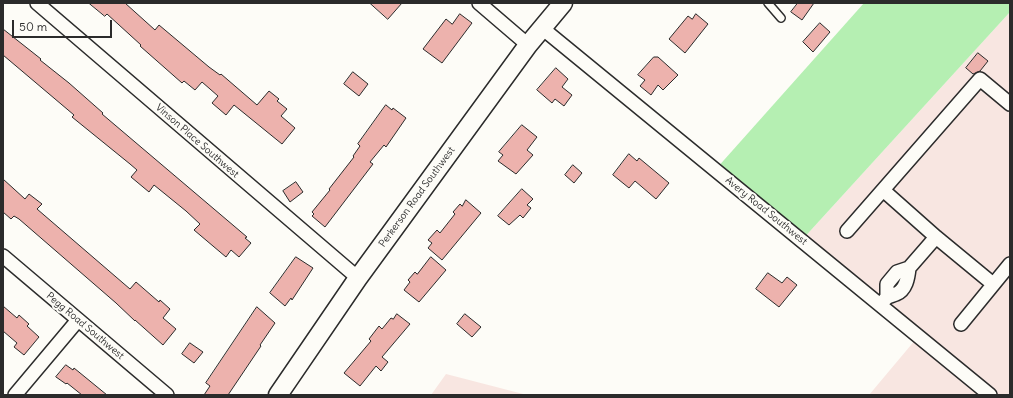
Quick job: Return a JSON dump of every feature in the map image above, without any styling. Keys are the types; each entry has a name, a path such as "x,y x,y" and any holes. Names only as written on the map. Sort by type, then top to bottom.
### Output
{"street":[{"name":"Vinson Place Southwest","path":"37,3 358,278"},
{"path":"479,3 528,45"},
{"name":"Perkerson Road Southwest","path":"278,395 358,278 528,45 563,3"},
{"name":"Avery Road Southwest","path":"542,28 884,300 990,395"},
{"path":"847,231 980,79 1010,104"},
{"path":"883,190 936,237 993,284"},
{"path":"884,300 887,284 897,272 909,268 936,237"},
{"name":"Pegg Road Southwest","path":"3,256 167,395"},
{"path":"961,324 1010,264"},
{"path":"15,395 78,320"}],"lane":[{"path":"768,3 781,18"}],"shaded area":[{"path":"1010,12 1010,395 869,395 916,339 801,241"},
{"path":"446,374 527,395 431,395"}],"green space":[{"path":"864,3 1010,3 1010,12 801,241 716,169"}],"building":[{"path":"89,3 125,3 155,30 159,25 209,67 220,75 221,74 257,105 269,91 279,99 277,101 287,109 281,116 295,128 282,144 234,105 226,115 212,103 218,96 202,82 195,90 184,81 182,83 140,46 141,45 107,14 105,16"},
{"path":"370,3 402,3 388,19"},
{"path":"798,3 814,3 802,20 791,12"},
{"path":"460,14 472,23 442,63 423,49 446,19 452,24"},
{"path":"696,14 708,24 685,53 669,39 688,16 692,19"},
{"path":"820,23 830,32 813,52 803,42"},
{"path":"3,29 41,59 40,60 103,113 102,114 247,237 245,238 251,243 239,257 231,250 226,257 194,230 200,224 186,211 154,185 149,192 131,177 137,170 72,117 74,115 3,55"},
{"path":"978,53 988,61 980,71 973,74 966,68"},
{"path":"654,57 658,57 678,75 663,90 658,85 651,95 640,86 645,80 638,75"},
{"path":"556,68 568,79 562,87 572,95 564,106 555,99 552,103 537,90"},
{"path":"353,72 368,84 359,96 344,84"},
{"path":"386,105 392,110 393,108 406,118 386,147 384,145 370,162 373,164 325,227 312,216 314,214 312,212 354,157 353,156 360,146 358,144"},
{"path":"522,125 537,137 527,150 533,155 516,174 498,161 503,155 499,152"},
{"path":"629,154 637,161 639,158 669,183 656,199 635,181 629,188 613,175"},
{"path":"573,165 582,173 574,183 565,175"},
{"path":"3,179 25,199 29,194 42,204 37,209 130,289 136,282 159,302 160,300 170,309 163,318 176,329 163,345 19,219 14,216 11,219 3,212"},
{"path":"296,182 303,192 290,202 283,191"},
{"path":"522,189 533,199 527,205 531,208 523,218 520,215 509,225 498,216"},
{"path":"466,200 481,213 442,260 428,248 432,243 428,240 437,230 440,233 455,214 453,212 460,204 462,206"},
{"path":"296,257 313,268 292,300 291,298 285,306 270,293"},
{"path":"431,257 446,270 419,302 404,290 410,282 408,280 415,272 417,274"},
{"path":"768,273 782,283 787,277 797,285 779,307 756,289"},
{"path":"3,306 17,318 19,315 29,324 27,326 39,337 24,355 14,347 17,343 3,331"},
{"path":"257,307 275,323 228,395 204,395 210,386 206,383"},
{"path":"397,314 410,324 382,357 388,362 381,371 376,366 360,386 344,373 371,341 369,339 379,326 382,329 391,318 393,319"},
{"path":"465,314 481,327 472,337 457,324"},
{"path":"190,343 203,352 194,363 182,354"},
{"path":"66,365 73,370 74,368 107,395 82,395 67,383 66,384 56,377"}]}
